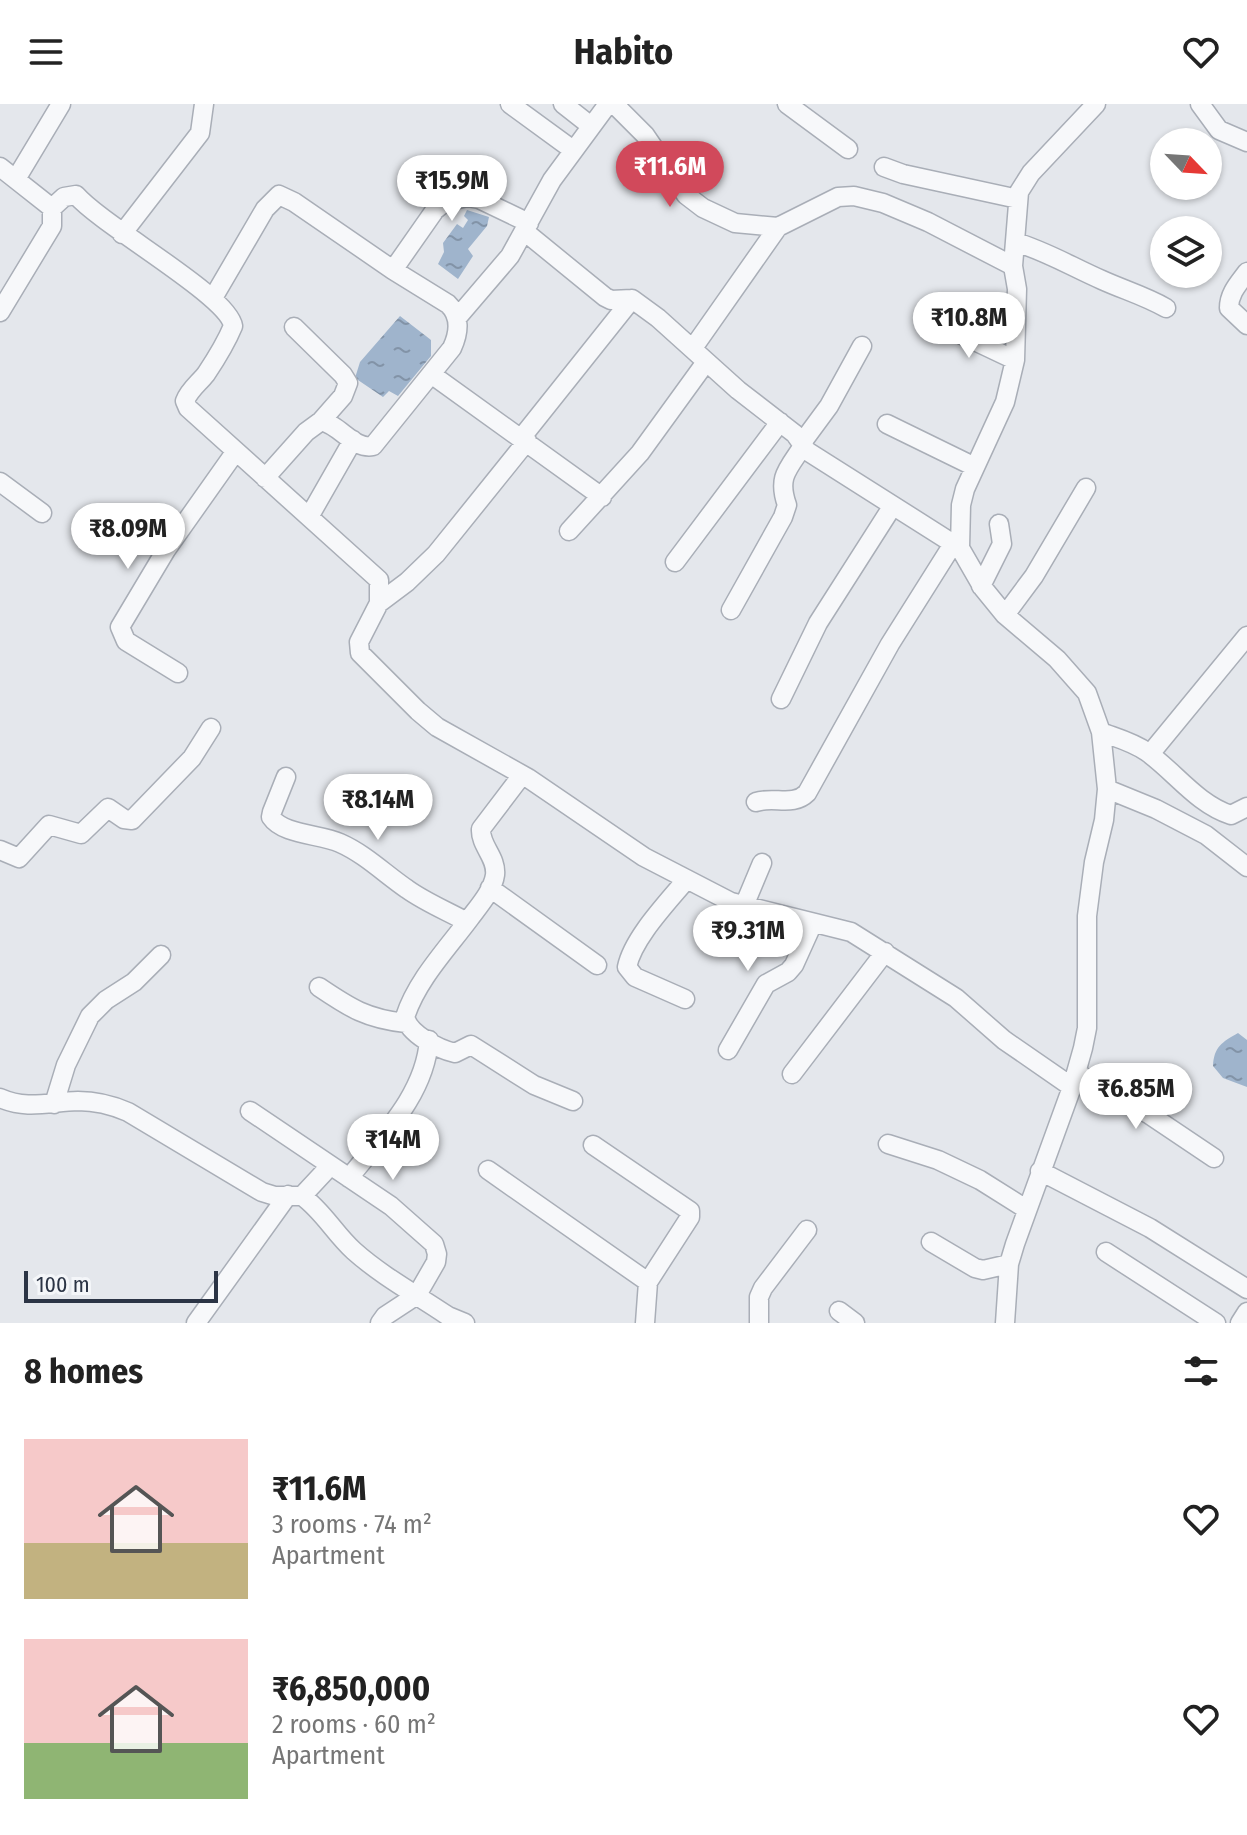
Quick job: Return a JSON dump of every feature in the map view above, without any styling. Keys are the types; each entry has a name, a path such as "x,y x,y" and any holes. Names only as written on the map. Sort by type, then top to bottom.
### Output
{"street":[{"path":"16,179 61,104"},
{"path":"122,234 200,133 204,104"},
{"path":"510,104 573,150"},
{"path":"563,104 591,126"},
{"path":"457,318 510,256 552,180 608,104"},
{"path":"614,104 645,135 686,195 703,208 735,223 778,227"},
{"path":"787,104 848,149"},
{"path":"756,802 765,799 794,801 807,793 890,644 956,546 961,505 1005,402 1015,360 1017,289 1013,266 1019,192 1031,173 1096,104"},
{"path":"1200,104 1219,130 1247,142"},
{"path":"0,167 52,208"},
{"path":"884,167 1018,199"},
{"path":"0,312 52,226 52,208 64,197 76,195 122,234 213,298 229,315 233,326 185,401 188,408 379,580 379,603"},
{"path":"213,298 265,209 279,195 454,310 458,328 452,348 379,441 368,448 338,427 321,421"},
{"path":"693,348 778,227 838,197 854,196 883,203 928,222 1013,266"},
{"path":"393,270 435,210 445,202 467,197 479,199 527,227 605,297 611,300 632,299 795,434 818,459 956,546 981,586 1005,615 1057,659 1087,693 1101,732 1107,789 1087,916 1087,1028 1075,1080 1026,1209 1009,1264 1005,1323"},
{"path":"1015,242 1042,250 1166,308"},
{"path":"1246,276 1232,293 1229,308 1247,325"},
{"path":"632,299 436,554 379,603 359,642 360,653 437,727 522,775 644,857 744,906 851,932 956,998 1004,1040 1075,1080 1150,1115 1214,1158"},
{"path":"939,324 1015,360"},
{"path":"265,478 343,396 348,383 294,327"},
{"path":"731,610 783,517 787,505 782,491 783,477 829,406 862,346"},
{"path":"569,531 661,427 706,362"},
{"path":"431,374 602,497"},
{"path":"675,562 780,422"},
{"path":"887,424 975,467"},
{"path":"309,517 353,440"},
{"path":"178,673 126,641 120,627 166,550 236,451"},
{"path":"0,482 42,513"},
{"path":"1005,615 1034,576 1086,488"},
{"path":"781,699 818,623 892,507"},
{"path":"981,586 1002,544 999,524"},
{"path":"1150,754 1247,636"},
{"path":"0,850 19,858 49,825 81,834 108,808 124,819 132,820 192,758 211,728"},
{"path":"1101,732 1137,745 1221,812 1239,811"},
{"path":"406,1023 408,1009 428,973 490,888 495,866 480,837 481,829 522,775"},
{"path":"286,777 272,812 275,823 343,844 409,891 467,922"},
{"path":"1107,789 1156,809 1211,839 1247,867"},
{"path":"1211,839 1239,811"},
{"path":"744,906 762,863"},
{"path":"685,999 635,977 627,967 646,932 686,880"},
{"path":"490,888 597,965"},
{"path":"728,1050 766,984 788,972 794,965 813,923"},
{"path":"792,1074 885,952"},
{"path":"54,1104 66,1065 90,1016 106,1000 134,982 161,955"},
{"path":"319,987 366,1016 406,1023 411,1029 455,1053 471,1045 534,1085 573,1101"},
{"path":"349,1178 403,1109 425,1067 429,1040"},
{"path":"0,1098 29,1107 79,1101 110,1104 128,1112 262,1192 275,1196 295,1195 324,1215 341,1239 357,1254 448,1316 465,1323"},
{"path":"250,1111 391,1206 434,1244 436,1262 417,1295 385,1316 380,1323"},
{"path":"888,1144 938,1160 980,1180 1026,1209"},
{"path":"593,1145 690,1211 690,1217 648,1282 645,1323"},
{"path":"196,1323 295,1195 330,1166"},
{"path":"488,1170 648,1282"},
{"path":"1040,1171 1150,1228 1247,1289"},
{"path":"759,1323 759,1297 763,1288 807,1230"},
{"path":"931,1242 975,1268 983,1270 1009,1264"},
{"path":"1106,1252 1216,1323"},
{"path":"839,1311 855,1323"},
{"path":"1240,1323 1247,1312"}],"water":[{"path":"467,210 489,217 487,226 468,249 473,256 458,279 438,264 444,252 443,243 457,224 463,228 468,220 464,216"},
{"path":"400,316 431,340 431,356 398,396 389,391 383,397 355,378 360,362"},
{"path":"1238,1033 1247,1040 1247,1087 1223,1078 1213,1066 1220,1046"}]}
